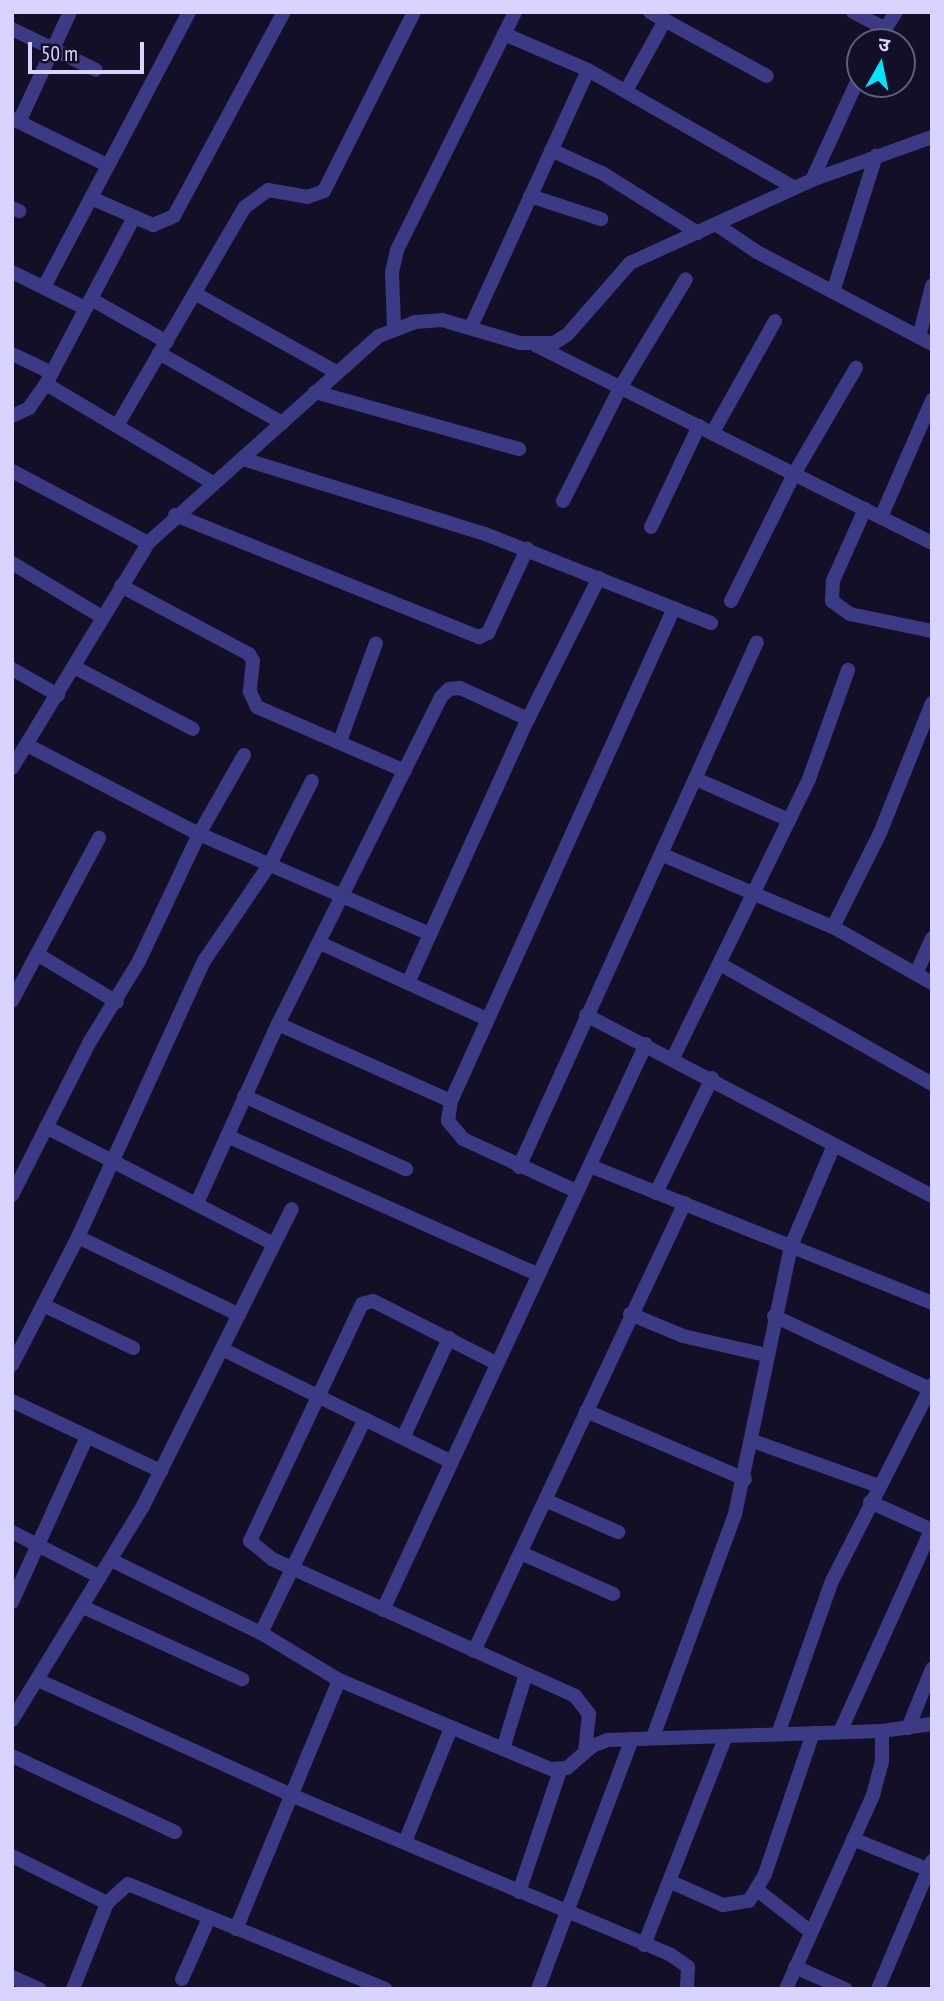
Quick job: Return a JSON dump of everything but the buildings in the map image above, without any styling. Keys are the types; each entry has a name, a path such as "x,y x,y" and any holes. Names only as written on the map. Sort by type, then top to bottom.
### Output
{"street":[{"path":"70,12 16,120 107,165"},
{"path":"44,287 189,12"},
{"path":"91,198 134,217 161,225 174,216 284,12"},
{"path":"118,424 254,198 268,190 307,197 324,191 414,12"},
{"path":"394,327 391,272 397,250 515,12"},
{"path":"650,12 767,76"},
{"path":"853,12 884,28 896,12"},
{"path":"626,90 665,20"},
{"path":"12,29 96,70"},
{"path":"504,34 588,70 626,90 796,188"},
{"path":"471,327 588,70"},
{"path":"812,180 849,98"},
{"path":"537,346 567,335 630,263 812,180 932,136"},
{"path":"551,150 611,178 698,233"},
{"path":"833,292 876,156"},
{"path":"530,195 601,219"},
{"path":"12,416 29,408 49,378 134,217"},
{"path":"717,225 833,292 925,340 932,286"},
{"path":"12,272 88,303 282,423"},
{"path":"563,501 620,388 687,279"},
{"path":"196,294 336,372"},
{"path":"13,764 58,695 148,543 175,515 243,459 336,372 394,327 442,320 537,346 932,543"},
{"path":"650,527 706,429 775,321"},
{"path":"12,354 213,483"},
{"path":"731,601 794,474 856,368"},
{"path":"315,392 519,449"},
{"path":"881,517 932,400"},
{"path":"243,459 527,548 711,623"},
{"path":"12,471 148,543"},
{"path":"865,509 833,581 832,601 850,614 932,631"},
{"path":"175,515 479,637 488,633 527,548"},
{"path":"12,563 102,617"},
{"path":"408,983 528,719 599,578"},
{"path":"121,586 249,653 253,661 250,692 257,707 405,771"},
{"path":"576,1191 519,1167 455,1133 448,1121 451,1101 674,608"},
{"path":"519,1167 586,1015 663,855 757,642"},
{"path":"340,741 376,643"},
{"path":"74,667 193,729"},
{"path":"12,669 58,695"},
{"path":"673,1058 789,820 848,670"},
{"path":"197,1203 278,1024 345,897 433,712 449,689 471,691 528,719"},
{"path":"834,927 880,833 932,703"},
{"path":"27,745 199,834 430,934"},
{"path":"12,1195 89,1043 117,1002 199,834 244,755"},
{"path":"696,779 789,820"},
{"path":"12,1365 78,1237 204,961 270,864 312,781"},
{"path":"12,1001 99,838"},
{"path":"663,855 834,927 932,983"},
{"path":"916,974 932,938"},
{"path":"320,943 487,1019"},
{"path":"37,954 117,1002"},
{"path":"720,964 932,1084"},
{"path":"586,1015 712,1078 932,1196"},
{"path":"278,1024 451,1101"},
{"path":"383,1609 646,1044"},
{"path":"656,1192 712,1078"},
{"path":"244,1096 406,1169"},
{"path":"46,1127 272,1244"},
{"path":"227,1136 537,1275"},
{"path":"653,1737 745,1479 766,1355 790,1246 834,1145"},
{"path":"590,1166 932,1303"},
{"path":"474,1651 630,1314 685,1203"},
{"path":"12,1720 111,1560 160,1471 272,1244 292,1209"},
{"path":"78,1237 239,1315"},
{"path":"496,1363 449,1338 366,1301 250,1541 253,1548 293,1568 584,1702 589,1714 585,1751"},
{"path":"43,1306 133,1348"},
{"path":"630,1314 683,1336 766,1355"},
{"path":"774,1316 931,1387 832,1581 778,1734"},
{"path":"404,1436 449,1338"},
{"path":"222,1349 318,1399 404,1436 450,1461"},
{"path":"12,1401 160,1471"},
{"path":"586,1410 745,1479"},
{"path":"261,1633 365,1419"},
{"path":"12,1602 40,1547 88,1437"},
{"path":"753,1441 879,1486"},
{"path":"545,1500 618,1532"},
{"path":"840,1732 932,1530 870,1502"},
{"path":"12,1532 100,1577"},
{"path":"521,1553 613,1594"},
{"path":"111,1560 261,1633 339,1680 560,1771"},
{"path":"83,1607 242,1679"},
{"path":"908,1728 932,1669"},
{"path":"503,1749 526,1674"},
{"path":"38,1680 291,1795 644,1945 688,1967 687,1989"},
{"path":"236,1929 339,1680"},
{"path":"519,1892 560,1771 585,1751 608,1740 883,1731 932,1724"},
{"path":"405,1842 451,1728"},
{"path":"786,1989 878,1779 883,1731"},
{"path":"671,1882 723,1905 749,1901 757,1890 813,1733"},
{"path":"644,1945 671,1882 725,1738"},
{"path":"538,1989 632,1739"},
{"path":"12,1756 175,1832"},
{"path":"853,1839 930,1868 878,1989"},
{"path":"12,1856 107,1903"},
{"path":"73,1989 107,1903 122,1886 137,1884 209,1918 385,1989"},
{"path":"757,1890 811,1931"},
{"path":"182,1979 209,1918"},
{"path":"795,1967 845,1989"},
{"path":"12,1977 39,1989"}]}
